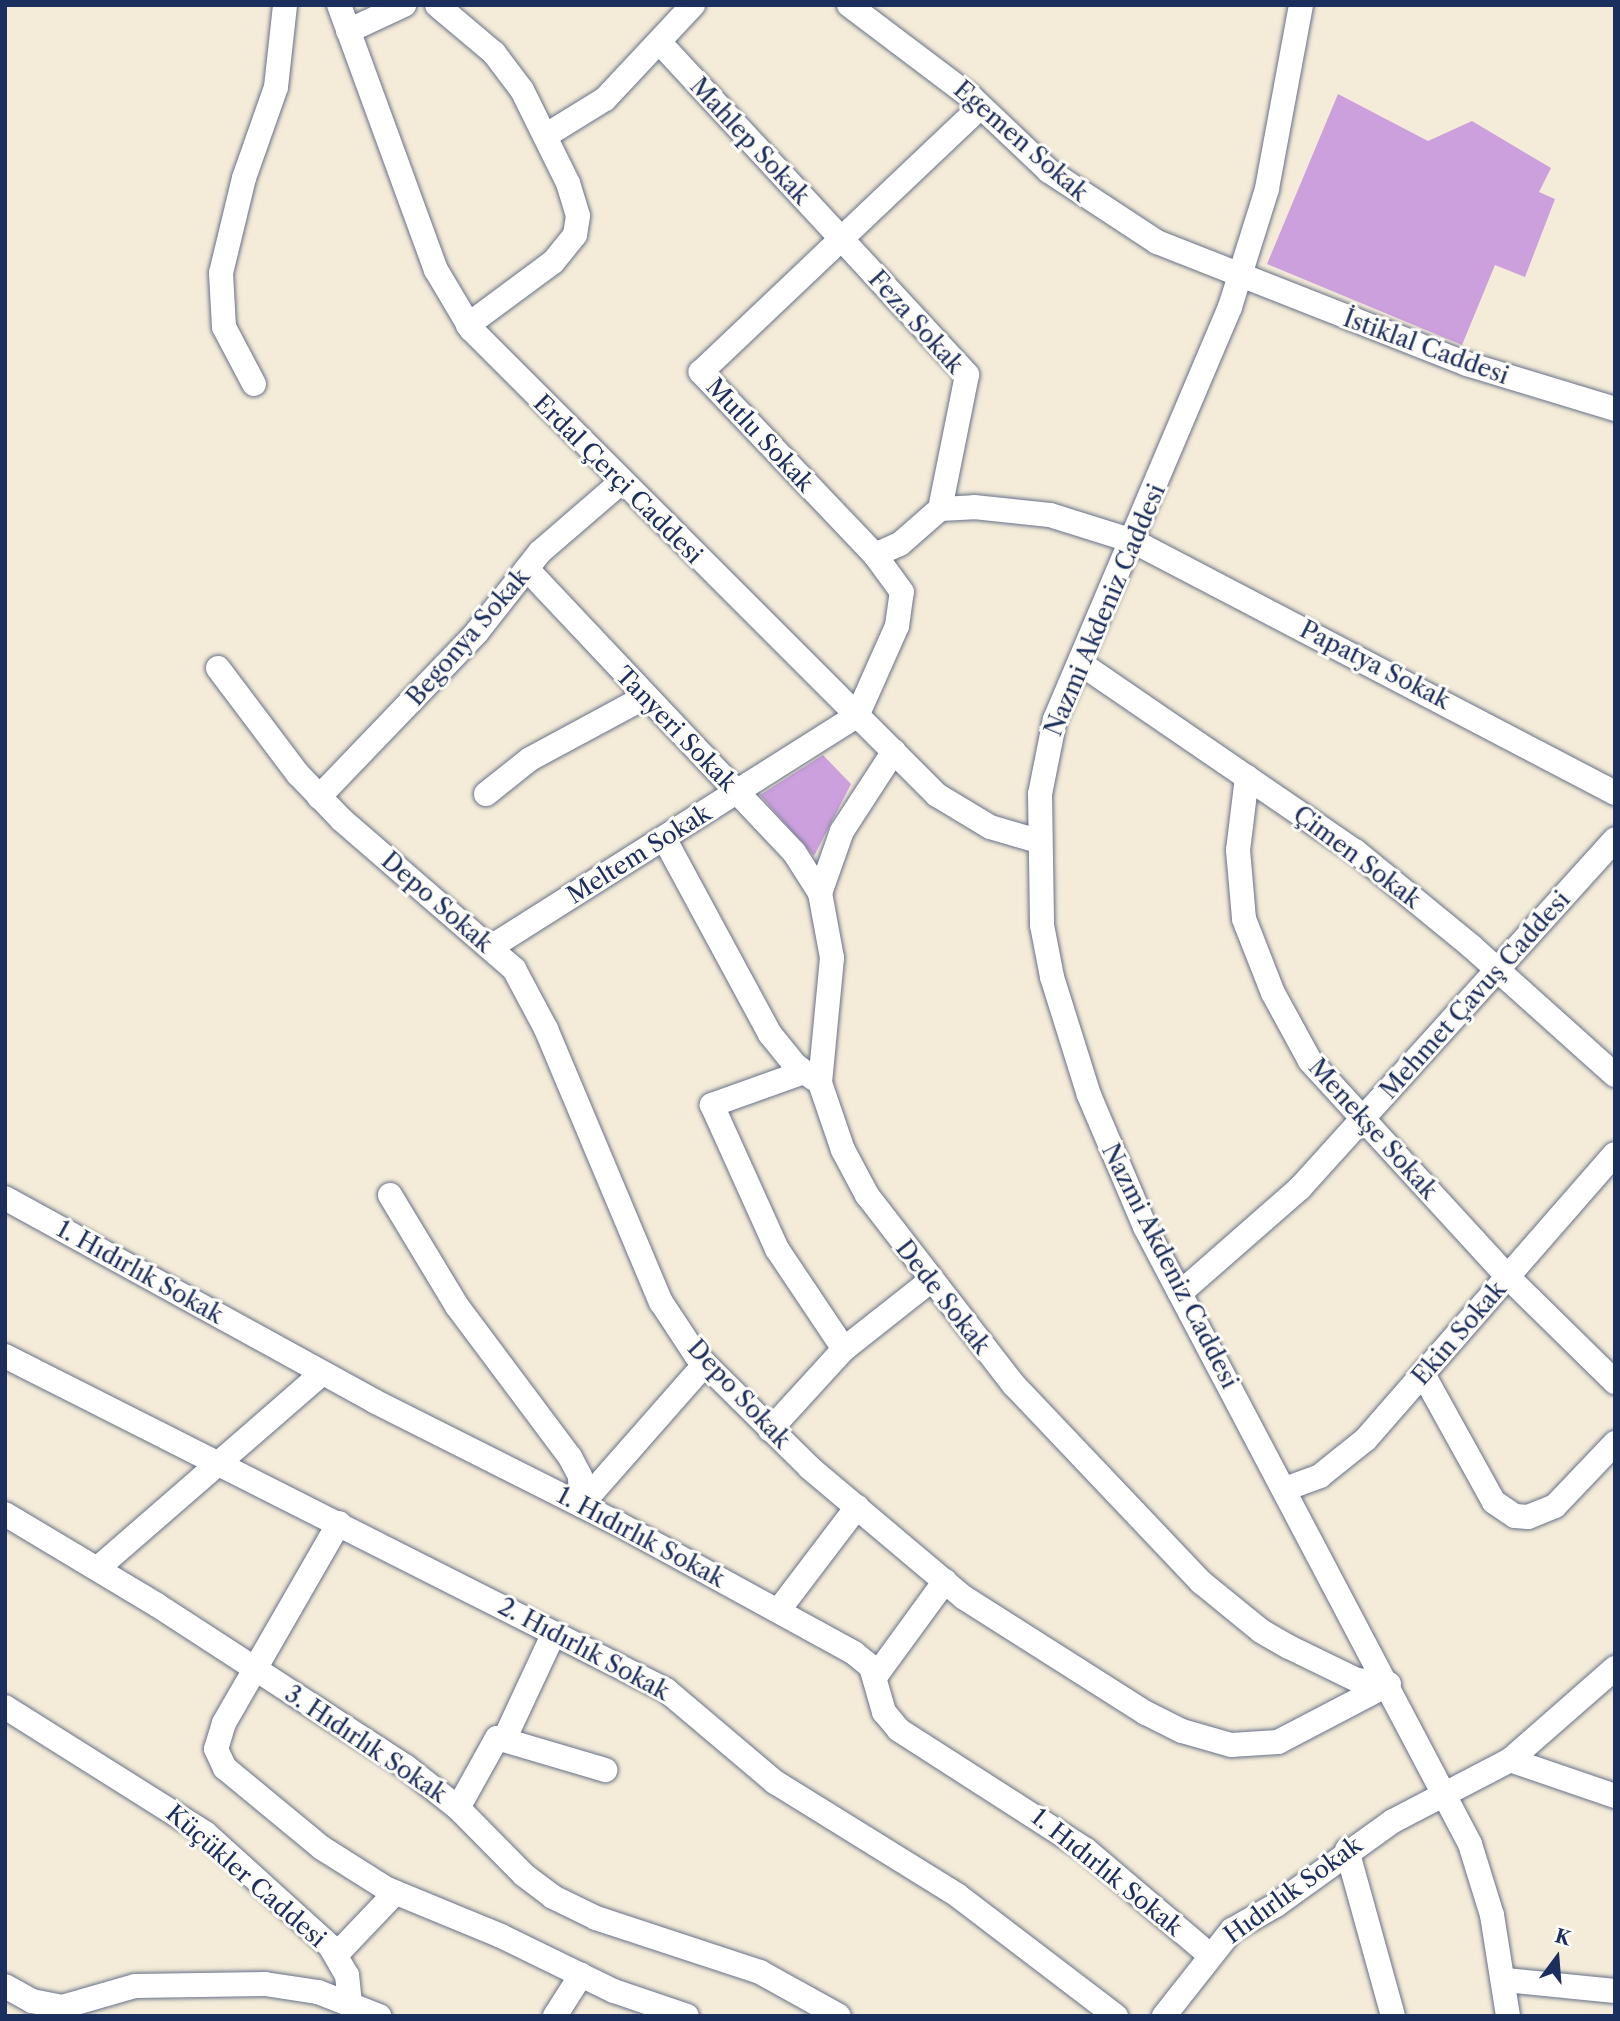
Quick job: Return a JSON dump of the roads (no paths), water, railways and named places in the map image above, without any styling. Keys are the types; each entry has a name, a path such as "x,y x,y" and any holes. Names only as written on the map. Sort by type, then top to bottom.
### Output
{"street":[{"path":"254,384 224,327 221,273 241,189 276,87 285,5"},
{"name":"Erdal Çerçi Caddesi","path":"339,5 436,270 468,325 621,482 937,795 965,815 1038,841"},
{"path":"348,32 404,5"},
{"path":"437,5 478,38 508,70 576,199 575,235 553,262 468,325"},
{"path":"545,136 605,99 694,5"},
{"name":"Nazmi Akdeniz Caddesi","path":"1301,5 1267,189 1241,276 1133,541 1055,719 1046,755 1038,841 1042,925 1067,1028 1107,1143 1180,1293 1448,1795 1483,1879 1505,1980 1508,2016"},
{"name":"Egemen Sokak","path":"850,6 980,107 1034,159 1119,221 1194,260 1241,276"},
{"name":"Mahlep Sokak","path":"660,43 841,239"},
{"name":"Mutlu Sokak","path":"857,716 897,626 902,592 875,555 701,372 980,107"},
{"name":"Feza Sokak","path":"841,239 967,375 940,509"},
{"name":"İstiklal Caddesi","path":"1241,276 1467,365 1615,409"},
{"name":"Begonya Sokak","path":"319,797 450,662 562,531 621,482"},
{"path":"875,555 900,544 940,509 974,507 1050,514 1085,522 1133,541"},
{"name":"Papatya Sokak","path":"1133,541 1575,769 1615,793"},
{"name":"Tanyeri Sokak","path":"527,569 794,852 820,893"},
{"name":"Çimen Sokak","path":"1080,663 1355,851 1498,970 1615,1075"},
{"name":"Depo Sokak","path":"218,668 319,797 491,947 528,992 661,1302 705,1364 769,1430 857,1507 944,1581 1005,1625 1164,1724 1231,1745 1278,1742 1389,1684"},
{"path":"486,794 530,759 645,697"},
{"name":"Meltem Sokak","path":"491,947 857,716"},
{"name":"Dede Sokak","path":"894,751 842,831 820,893 832,958 812,1077 867,1195 930,1281 1014,1385 1221,1600 1261,1631 1320,1663 1357,1680 1389,1684"},
{"name":"Menekşe Sokak","path":"1247,777 1238,850 1244,919 1292,1031 1328,1085 1361,1121 1508,1277 1614,1379"},
{"path":"664,838 770,1034 812,1077 712,1105 777,1250 844,1349"},
{"name":"Mehmet Çavuş Caddesi","path":"1180,1293 1263,1225 1361,1121 1615,839"},
{"name":"Ekin Sokak","path":"1285,1489 1342,1461 1423,1374 1615,1154"},
{"path":"390,1195 457,1306 570,1457 580,1476 581,1505"},
{"name":"1. Hıdırlık Sokak","path":"5,1198 322,1373 581,1505 854,1653 875,1677 884,1712 899,1730 1086,1850 1210,1955"},
{"path":"769,1430 844,1349 930,1281"},
{"name":"2. Hıdırlık Sokak","path":"5,1356 666,1690 775,1782 957,1895 1116,2016"},
{"path":"581,1505 705,1364"},
{"path":"98,1569 322,1373"},
{"path":"1423,1374 1494,1502 1515,1517 1544,1513 1555,1506 1615,1443"},
{"path":"778,1611 857,1507"},
{"name":"3. Hıdırlık Sokak","path":"5,1514 98,1569 405,1766 458,1808 524,1875 553,1897 596,1918 760,1972 839,2016"},
{"path":"339,1523 216,1740 219,1759 252,1794 322,1848 395,1893 580,1975 687,2016"},
{"path":"875,1677 944,1581"},
{"path":"504,1740 554,1633"},
{"name":"Hıdırlık Sokak","path":"1164,2016 1232,1930 1276,1905 1347,1850 1393,1821 1448,1795 1510,1760 1615,1668"},
{"name":"Küçükler Caddesi","path":"5,1707 205,1833 298,1914 336,1955 347,1975 350,2002"},
{"path":"458,1808 497,1738 606,1770"},
{"path":"1510,1760 1615,1796"},
{"path":"1347,1850 1393,2016"},
{"path":"336,1955 395,1893"},
{"path":"555,2016 580,1975"},
{"path":"1505,1980 1615,1991"},
{"path":"5,1986 32,2001 62,2007 117,1989 189,1983 285,1986 350,2002 379,2016"}]}
